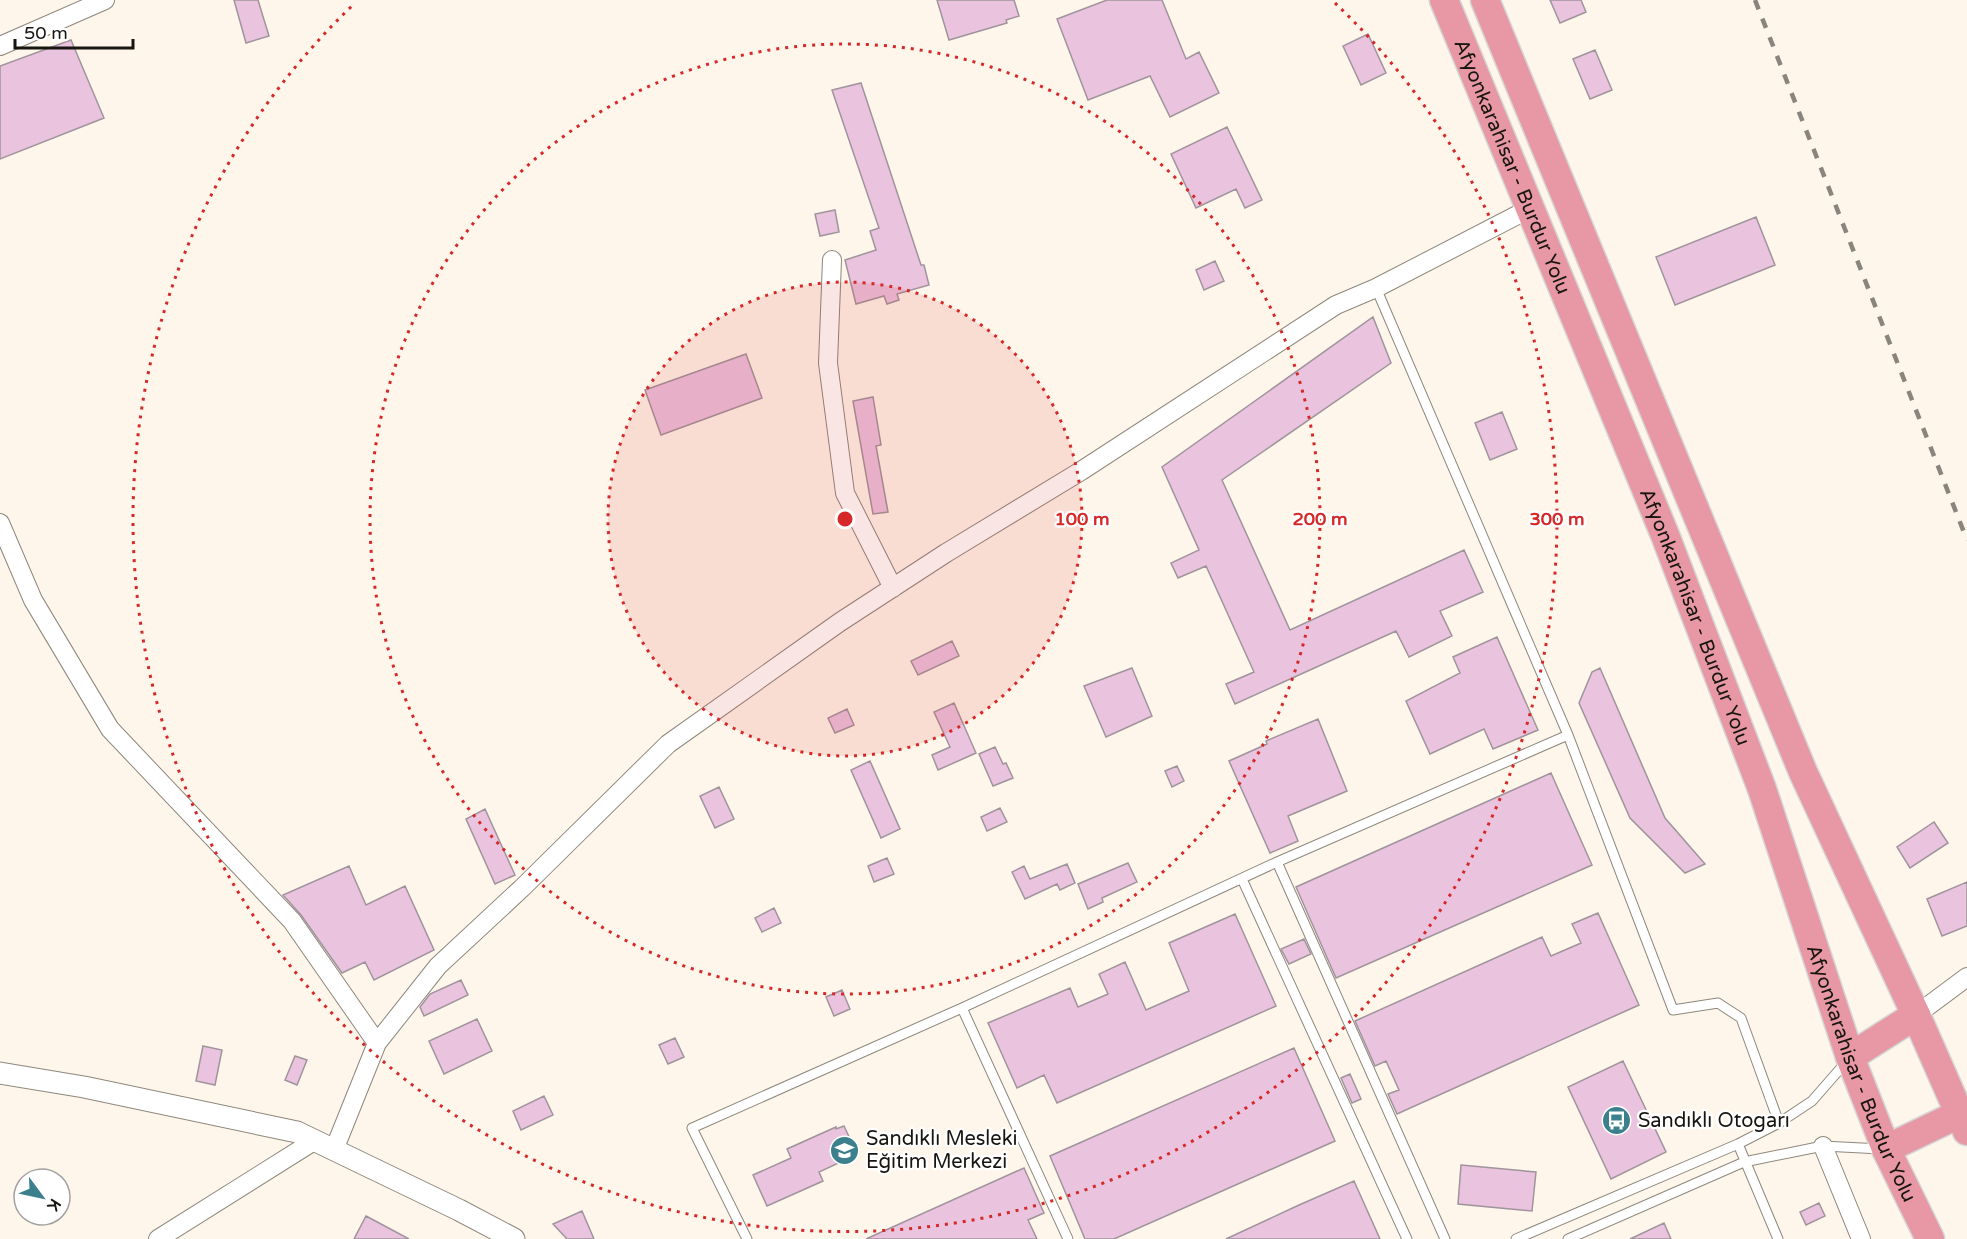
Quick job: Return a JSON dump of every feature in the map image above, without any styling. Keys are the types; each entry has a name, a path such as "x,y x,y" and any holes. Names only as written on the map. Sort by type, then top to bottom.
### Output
{"highway":[{"name":"Afyonkarahisar - Burdur Yolu","path":"1444,0 1665,536 1757,778 1850,1057 1886,1149 1930,1239"},
{"name":"Afyonkarahisar - Burdur Yolu","path":"1485,0 1803,772 1964,1122"},
{"path":"1850,1057 1916,1015"},
{"path":"1886,1149 1964,1122"}],"street":[{"path":"0,46 105,0"},
{"path":"334,1150 377,1043 438,966 522,888 668,744 840,622 946,553 1081,471 1336,305 1376,288 1529,209"},
{"path":"832,261 828,363 845,493 893,588"},
{"path":"0,523 33,600 110,729 292,921 377,1043"},
{"path":"1916,1015 1967,977"},
{"path":"0,1072 84,1087 297,1132 514,1239"},
{"path":"158,1239 314,1141"},
{"path":"1823,1146 1861,1239"}],"lane":[{"path":"1376,288 1568,735 1673,1010 1718,1003 1741,1018 1779,1124"},
{"path":"747,1239 692,1128 962,1008 1276,862 1568,735"},
{"path":"1276,862 1444,1239"},
{"path":"1242,879 1407,1239"},
{"path":"962,1008 1068,1239"},
{"path":"1516,1239 1738,1144 1779,1124 1812,1101 1850,1057"},
{"path":"1738,1144 1778,1239"},
{"path":"1568,1239 1744,1162 1823,1146 1886,1149"}],"building":[{"path":"234,0 258,0 269,36 246,43"},
{"path":"937,0 1014,0 1019,16 1006,20 1007,23 949,40"},
{"path":"1107,0 1162,0 1186,59 1199,52 1219,93 1170,117 1150,76 1088,100 1057,19"},
{"path":"1550,0 1581,0 1586,12 1560,23"},
{"path":"1368,34 1386,73 1361,85 1343,46"},
{"path":"71,40 104,118 0,159 0,66"},
{"path":"1595,50 1612,90 1590,99 1573,59"},
{"path":"861,83 929,285 897,294 899,300 887,304 884,296 856,304 845,260 876,250 870,231 879,228 832,90"},
{"path":"1227,127 1262,200 1245,208 1236,189 1196,208 1171,154"},
{"path":"835,210 839,232 820,236 815,214"},
{"path":"1756,217 1775,265 1675,305 1656,257"},
{"path":"1215,261 1224,281 1204,290 1196,270"},
{"path":"1373,317 1391,363 1222,480 1290,630 1464,550 1483,592 1440,611 1452,636 1409,657 1396,631 1235,704 1226,684 1254,672 1206,566 1178,578 1171,563 1199,550 1162,467"},
{"path":"746,354 762,398 661,435 645,390"},
{"path":"873,397 881,445 876,446 888,512 873,514 853,401"},
{"path":"1502,412 1517,449 1490,460 1475,423"},
{"path":"1497,637 1538,730 1493,749 1484,729 1430,754 1406,701 1460,673 1453,657"},
{"path":"952,641 959,656 918,675 911,661"},
{"path":"1132,668 1152,716 1106,737 1084,686"},
{"path":"1600,668 1665,818 1705,864 1685,873 1630,818 1579,703 1592,672"},
{"path":"954,703 976,753 938,770 932,755 950,747 934,712"},
{"path":"847,709 854,725 835,733 828,718"},
{"path":"1318,719 1347,791 1288,816 1298,841 1270,853 1229,761 1267,744 1266,741"},
{"path":"995,747 1013,778 993,786 979,754"},
{"path":"870,761 900,829 881,838 851,770"},
{"path":"1177,766 1184,781 1172,787 1165,771"},
{"path":"1551,773 1592,865 1336,978 1296,887"},
{"path":"719,787 734,819 715,828 700,796"},
{"path":"1000,808 1007,822 987,831 981,817"},
{"path":"485,809 515,875 495,884 466,819"},
{"path":"1934,822 1948,843 1910,868 1897,847"},
{"path":"887,858 894,874 874,882 868,866"},
{"path":"1128,863 1137,882 1102,898 1103,902 1088,909 1078,884"},
{"path":"1067,864 1075,883 1060,890 1057,884 1025,899 1012,872 1024,866 1030,879"},
{"path":"349,866 366,905 405,886 434,950 374,980 365,962 342,973 301,915 283,895"},
{"path":"1967,882 1967,926 1942,936 1927,899"},
{"path":"774,908 781,923 762,932 755,918"},
{"path":"1598,913 1639,1005 1397,1114 1388,1094 1399,1090 1386,1061 1375,1066 1355,1021 1542,937 1551,956 1581,943 1572,924"},
{"path":"1235,914 1276,1006 1057,1103 1044,1075 1017,1088 988,1023 1070,988 1078,1007 1108,994 1099,974 1125,962 1146,1010 1189,991 1169,943"},
{"path":"1304,939 1311,954 1289,964 1281,949"},
{"path":"461,980 468,995 424,1016 420,1007 430,994"},
{"path":"842,990 850,1009 834,1016 826,997"},
{"path":"477,1019 492,1051 444,1074 429,1041"},
{"path":"675,1038 684,1057 668,1064 659,1045"},
{"path":"203,1046 222,1050 215,1085 196,1081"},
{"path":"1294,1048 1335,1141 1114,1239 1085,1239 1050,1156"},
{"path":"295,1056 307,1060 297,1085 285,1080"},
{"name":"Sandıklı Otogarı","path":"1623,1061 1666,1152 1611,1179 1568,1087"},
{"path":"1350,1074 1361,1099 1352,1103 1341,1078"},
{"path":"544,1096 553,1115 521,1130 513,1111"},
{"path":"844,1126 851,1141 844,1145 849,1158 819,1172 823,1181 767,1206 753,1175 791,1158 787,1149 836,1127 836,1129"},
{"path":"1461,1165 1536,1172 1532,1211 1458,1204"},
{"path":"1024,1168 1044,1213 1028,1220 1037,1239 866,1239"},
{"path":"1354,1181 1380,1239 1226,1239 1299,1205"},
{"path":"1819,1203 1825,1216 1806,1225 1800,1212"},
{"path":"582,1211 594,1239 567,1239 553,1224"},
{"path":"366,1216 409,1239 354,1239"},
{"path":"1664,1223 1671,1239 1630,1239"}],"railway":[{"path":"1755,0 1967,540"}],"place":[{"name":"Sandıklı Otogarı","path":"1617,1120"},
{"name":"Sandıklı Mesleki Eğitim Merkezi","path":"845,1150"}]}
